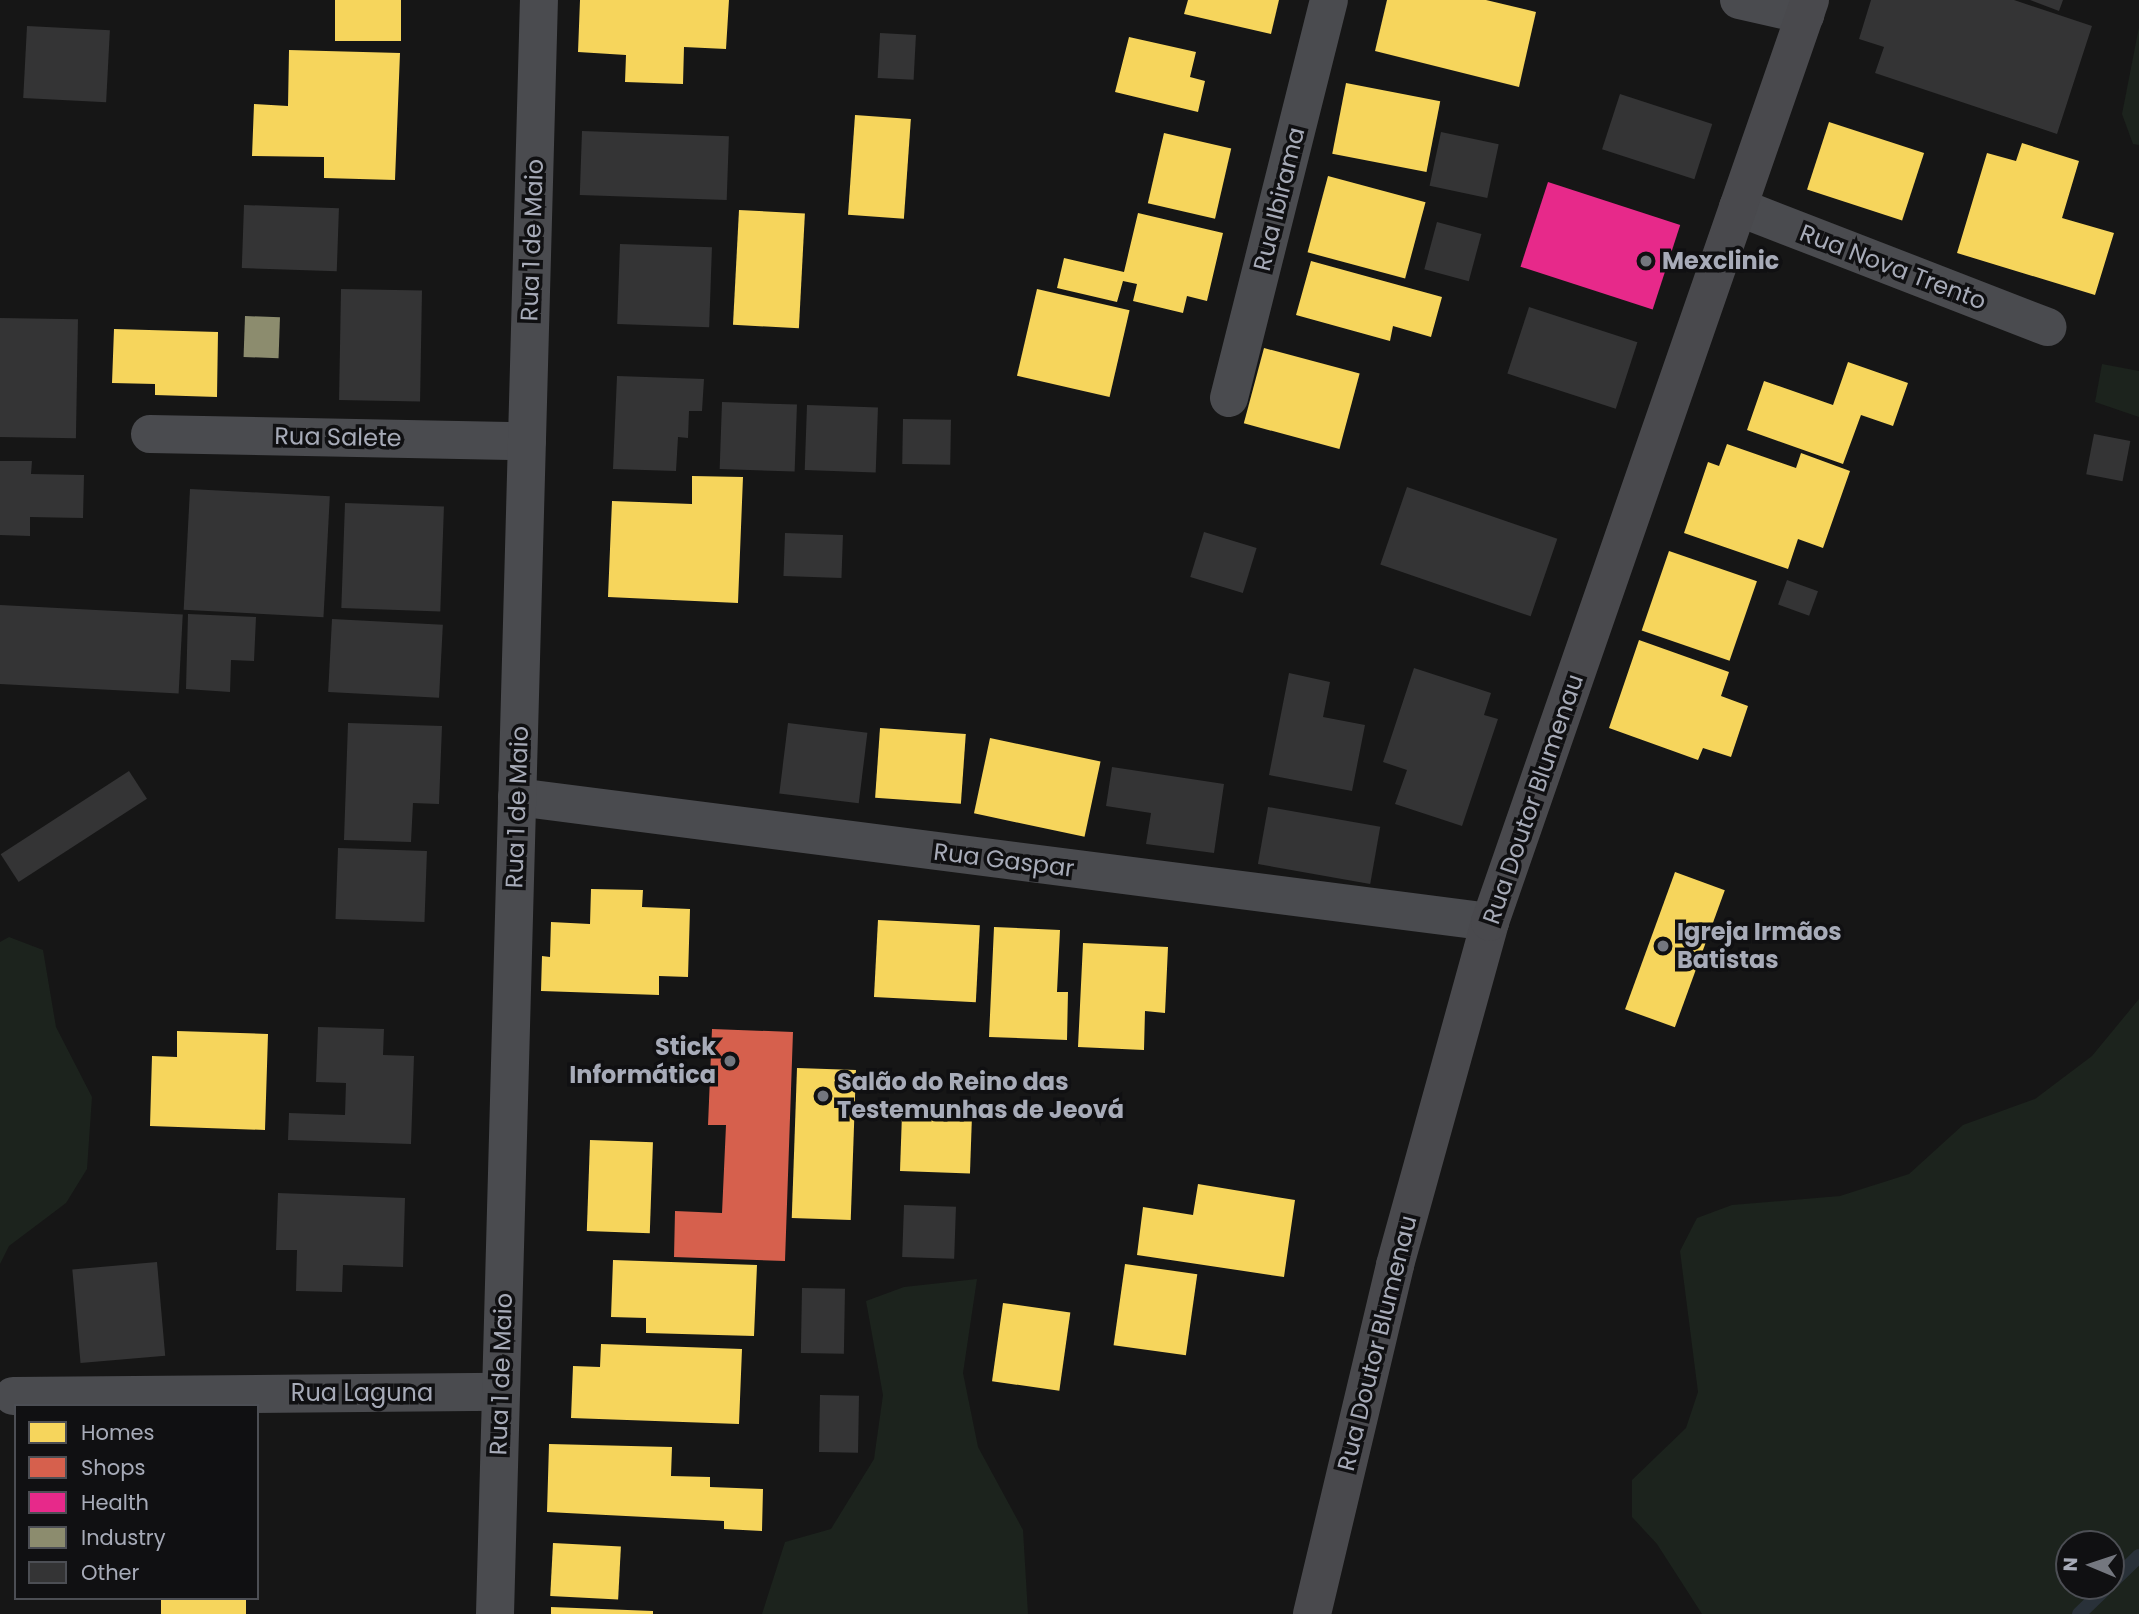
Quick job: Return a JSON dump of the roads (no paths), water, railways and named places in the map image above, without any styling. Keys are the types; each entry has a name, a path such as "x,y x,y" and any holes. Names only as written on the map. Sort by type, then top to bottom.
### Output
{"street":[{"name":"Rua 1 de Maio","path":"495,1614 539,0"},
{"name":"Rua Ibirama","path":"1230,398 1329,0"},
{"path":"1739,0 1807,8"},
{"name":"Rua Doutor Blumenau","path":"1312,1614 1395,1265 1490,922 1807,8"},
{"name":"Rua Nova Trento","path":"1738,207 2048,327"},
{"name":"Rua Salete","path":"150,433 527,441"},
{"name":"Rua Gaspar","path":"517,797 1490,922"},
{"name":"Rua Laguna","path":"13,1396 501,1392"}],"waterway":[{"path":"2125,1570 2139,1556"},
{"path":"2079,1614 2094,1600"}],"place":[{"name":"Mexclinic","path":"1646,261"},
{"name":"Igreja Irmãos Batistas","path":"1663,946"},
{"name":"Stick Informática","path":"730,1061"},
{"name":"Salão do Reino das Testemunhas de Jeová","path":"823,1096"}]}
